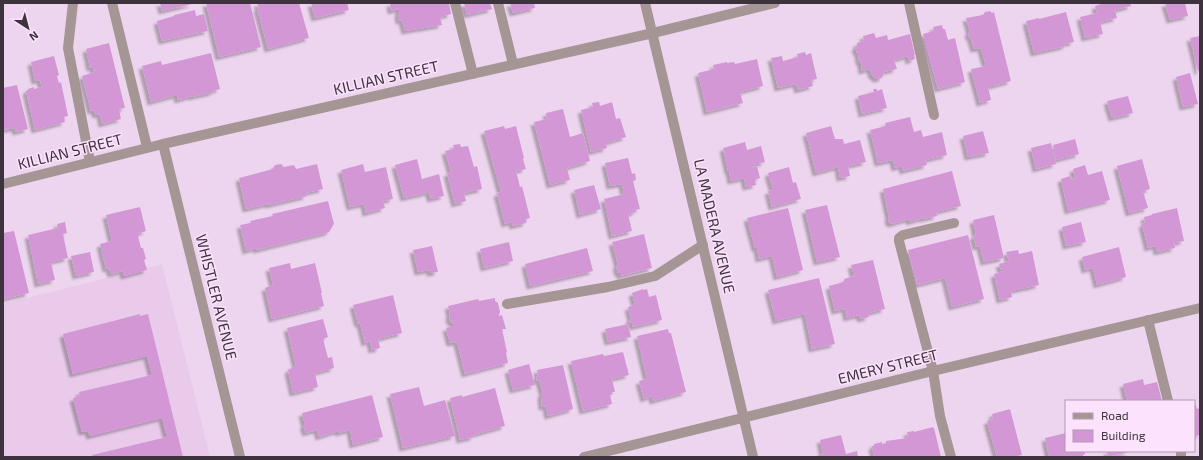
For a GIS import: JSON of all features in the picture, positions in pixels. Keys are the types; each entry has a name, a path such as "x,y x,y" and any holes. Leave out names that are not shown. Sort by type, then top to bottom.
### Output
{"street":[{"path":"73,3 68,48 90,162"},
{"path":"112,3 147,147"},
{"path":"455,3 474,74"},
{"path":"498,3 513,64"},
{"name":"LA MADERA AVENUE","path":"645,3 754,457"},
{"name":"KILLIAN STREET","path":"3,184 147,147 653,33 775,3"},
{"path":"909,3 934,115"},
{"name":"WHISTLER AVENUE","path":"163,144 240,457"},
{"path":"951,457 940,416 933,371 899,238 903,235 954,223"},
{"path":"507,304 608,287 655,276 703,245"},
{"name":"EMERY STREET","path":"584,457 933,371 1148,320 1200,310"},
{"path":"1148,320 1168,400"}],"shaded area":[{"path":"162,264 210,457 3,457 3,304"}],"building":[{"path":"160,3 192,3 192,4 162,11"},
{"path":"206,3 250,3 261,47 219,57"},
{"path":"257,3 299,3 309,38 268,49"},
{"path":"311,3 347,3 349,10 315,18"},
{"path":"390,3 449,3 451,14 440,17 442,25 405,31 402,20 399,21 399,9 391,11"},
{"path":"464,3 490,3 492,9 467,15"},
{"path":"510,3 534,3 535,8 513,13"},
{"path":"1100,3 1130,3 1131,6 1115,10 1117,18 1100,22 1103,34 1085,38 1080,17 1097,13 1095,6 1101,4"},
{"path":"1165,3 1185,3 1188,16 1170,20"},
{"path":"195,10 196,16 204,14 208,31 162,41 157,21"},
{"path":"990,11 992,13 994,12 1011,81 988,87 991,100 980,103 971,69 986,66 981,48 974,49 970,36 969,37 968,32 970,32 966,18 983,15 985,12"},
{"path":"1066,12 1074,42 1065,44 1066,46 1034,53 1026,21"},
{"path":"942,25 943,29 945,29 948,40 955,38 965,82 938,89 923,34 934,31 933,27"},
{"path":"874,33 876,38 887,35 888,40 910,34 915,59 909,61 908,56 894,60 897,69 884,72 882,78 877,79 872,75 870,69 862,71 858,52 857,53 855,47 857,46 857,43 864,41 863,36"},
{"path":"1200,36 1200,71 1198,71 1190,38"},
{"path":"109,43 125,108 119,109 121,119 102,124 100,114 96,115 94,110 91,111 82,76 94,72 93,67 90,68 86,49"},
{"path":"805,52 806,55 811,53 817,79 811,80 813,86 798,90 796,84 778,88 771,58 782,56 783,61 798,57 797,54"},
{"path":"211,53 220,89 213,91 214,92 178,100 177,95 151,102 142,66 161,61 162,65"},
{"path":"54,56 59,75 57,76 59,83 61,82 68,116 64,117 65,122 35,130 26,91 34,87 34,89 42,87 40,80 35,81 31,62"},
{"path":"757,59 763,86 740,92 743,103 707,112 698,73 714,69 713,65 727,62 734,62 735,64"},
{"path":"1190,73 1198,104 1183,107 1176,77"},
{"path":"17,85 28,129 16,132 15,128 3,130 3,88"},
{"path":"873,89 877,89 877,91 882,89 887,108 862,114 858,96 874,92"},
{"path":"1128,96 1133,113 1112,118 1107,101"},
{"path":"599,102 600,106 612,102 616,119 620,118 626,137 606,143 607,148 591,152 581,110 593,107 592,103"},
{"path":"563,109 570,137 583,133 590,161 567,168 570,180 550,185 534,122 547,119 546,113"},
{"path":"910,117 914,132 921,130 923,137 942,132 947,155 926,160 927,165 903,171 902,166 895,168 893,160 878,163 870,130 886,126 885,123"},
{"path":"504,126 505,129 516,126 526,169 516,171 520,187 522,186 530,218 526,219 526,223 513,226 512,222 505,224 497,193 501,192 484,131"},
{"path":"831,126 835,139 843,139 844,144 860,140 866,162 848,166 850,176 840,178 838,167 816,173 806,133"},
{"path":"983,131 989,153 968,157 963,136"},
{"path":"1075,139 1079,154 1056,160 1053,145"},
{"path":"745,142 747,150 761,146 765,162 752,165 752,167 757,166 760,178 755,180 756,185 746,187 744,178 731,181 723,148"},
{"path":"1051,143 1056,164 1036,169 1031,148"},
{"path":"460,144 461,147 468,146 474,167 477,166 482,189 464,193 466,201 455,204 447,173 451,172 445,151 454,149 453,145"},
{"path":"628,158 632,174 635,173 636,180 633,181 640,209 635,210 636,212 628,214 632,231 612,236 604,199 624,194 622,184 610,186 605,163"},
{"path":"417,159 422,179 439,174 444,196 431,199 428,191 426,193 404,198 395,165"},
{"path":"1142,159 1150,189 1143,191 1148,208 1129,213 1117,166"},
{"path":"281,164 284,167 294,165 296,169 317,164 323,189 306,193 307,196 246,209 239,178 273,169 275,165"},
{"path":"363,164 365,172 386,167 393,199 383,201 385,208 366,213 364,204 350,207 341,170"},
{"path":"1085,165 1088,175 1102,171 1110,200 1068,211 1061,179 1070,176 1071,179 1075,178 1073,169"},
{"path":"789,167 793,183 796,182 801,199 772,207 768,191 773,190 768,173"},
{"path":"952,171 961,206 936,212 937,216 910,222 909,219 892,224 889,222 883,189"},
{"path":"594,185 601,209 580,215 574,190"},
{"path":"328,201 334,224 329,232 257,250 256,248 246,251 240,225 251,223 250,221 273,216 272,214"},
{"path":"827,205 840,257 817,262 805,210"},
{"path":"140,207 146,231 139,233 140,236 138,236 146,259 144,260 147,270 124,276 123,271 111,274 109,268 106,269 100,244 112,241 106,215"},
{"path":"788,208 803,270 777,277 772,256 759,259 747,218"},
{"path":"1177,208 1184,241 1174,243 1175,248 1157,252 1156,246 1148,248 1142,224 1145,223 1144,217"},
{"path":"994,215 1004,258 984,262 980,246 976,247 973,236 976,235 973,220"},
{"path":"65,222 67,233 63,234 68,258 51,262 55,280 38,284 28,235 58,228 57,224"},
{"path":"1081,222 1086,242 1066,246 1062,227"},
{"path":"14,231 29,293 3,299 3,233"},
{"path":"644,234 652,268 620,276 616,265 618,265 612,242"},
{"path":"968,235 984,299 952,307 945,278 917,285 908,250"},
{"path":"509,242 513,261 484,268 480,249"},
{"path":"432,246 438,272 430,273 430,270 418,272 413,250"},
{"path":"1119,247 1126,277 1097,285 1093,268 1085,270 1082,257"},
{"path":"587,248 593,271 530,286 525,264"},
{"path":"1018,250 1019,254 1032,251 1039,285 1011,291 1012,297 1000,300 994,274 1004,271 1001,270 999,264 1009,261 1006,252"},
{"path":"90,252 94,272 76,276 71,256"},
{"path":"873,260 885,309 868,313 869,317 861,319 859,315 847,318 845,309 835,311 829,286 844,282 844,279 854,276 851,265"},
{"path":"290,263 291,269 315,263 324,306 272,319 265,288 273,285 269,268"},
{"path":"819,278 835,344 812,349 805,314 776,321 768,290"},
{"path":"647,289 649,297 656,295 662,320 633,327 629,319 631,319 628,307 635,305 632,293"},
{"path":"393,295 402,333 378,339 380,348 372,350 370,341 365,343 360,323 358,324 353,305"},
{"path":"495,298 500,312 499,316 502,315 506,329 502,329 508,363 465,374 457,342 450,343 446,328 453,326 453,323 450,321 448,306 478,299 479,301"},
{"path":"140,314 140,316 148,314 183,457 93,457 92,455 167,437 162,418 90,436 88,431 82,432 73,398 80,396 79,392 152,375 147,356 73,374 63,334"},
{"path":"323,319 328,337 323,339 328,358 332,357 334,368 315,373 318,387 293,393 288,370 292,368 292,366 296,366 287,328"},
{"path":"628,324 631,337 608,342 605,329"},
{"path":"668,329 669,333 671,333 686,392 653,401 652,396 644,399 639,381 647,379 637,336"},
{"path":"623,352 629,375 612,379 615,392 612,392 613,394 610,395 612,404 583,411 571,361 603,354 604,356"},
{"path":"529,364 535,385 513,390 508,370"},
{"path":"563,365 573,409 548,416 546,406 542,407 541,394 543,393 539,380 537,381 537,370"},
{"path":"1143,379 1144,385 1157,382 1162,400 1127,400 1123,384"},
{"path":"419,387 424,406 445,400 455,436 403,448 390,394"},
{"path":"495,388 505,426 473,435 474,437 460,440 450,398 462,395 462,397"},
{"path":"372,395 383,437 353,445 350,430 339,433 338,431 319,437 317,430 306,433 303,425 305,425 302,413"},
{"path":"1195,403 1197,409 1200,408 1200,435 1195,436"},
{"path":"1010,409 1022,455 1013,457 997,457 987,421 993,419 992,414"},
{"path":"933,427 941,457 874,457 872,446 874,446 874,444 882,442 882,444 886,443 886,441 908,438 907,432 914,432"},
{"path":"1065,433 1065,452 1085,452 1085,454 1083,457 1049,457 1045,438"},
{"path":"841,435 846,454 857,451 858,457 813,457 823,454 820,440"},
{"path":"1107,452 1129,452 1108,457"}]}
